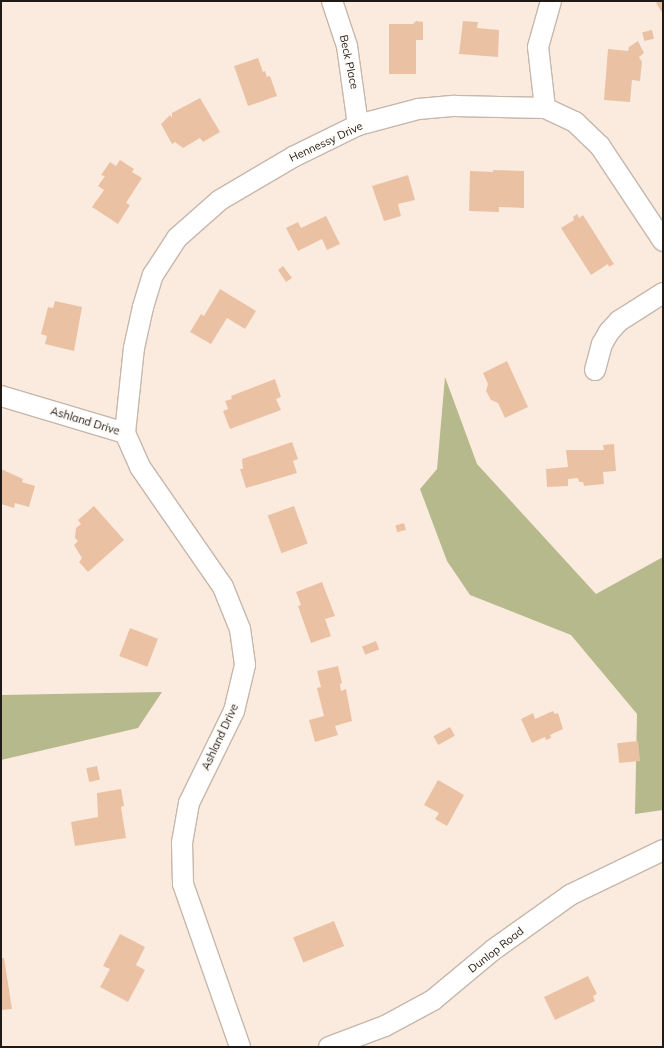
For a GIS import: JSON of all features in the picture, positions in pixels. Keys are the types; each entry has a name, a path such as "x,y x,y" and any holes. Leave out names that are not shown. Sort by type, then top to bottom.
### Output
{"street":[{"name":"Beck Place","path":"332,1 347,46 358,125"},
{"path":"545,108 538,47 551,1"},
{"name":"Hennessy Drive","path":"125,433 133,355 143,307 153,275 177,238 220,200 293,157 358,125 418,110 455,106 545,108 575,122 600,146 663,241"},
{"path":"595,370 602,344 609,332 619,321 663,293"},
{"name":"Ashland Drive","path":"1,396 125,433 140,467 223,587 240,629 245,665 234,711 189,803 182,842 183,884 240,1047"},
{"name":"Dunlop Road","path":"329,1047 385,1026 433,1000 493,950 570,895 663,850"}],"green space":[{"path":"445,377 477,464 596,594 663,557 663,810 635,814 637,714 571,635 470,595 447,561 420,489 437,469"},
{"path":"162,692 138,728 1,760 1,695"}],"building":[{"path":"663,1 663,14 656,3"},
{"path":"416,21 423,22 423,40 416,40 416,74 389,74 389,24 413,24"},
{"path":"463,21 478,22 477,28 499,30 498,57 459,54"},
{"path":"652,30 654,39 644,41 642,32"},
{"path":"638,41 644,53 639,57 642,62 640,81 632,80 630,102 604,100 608,49 628,51 629,47"},
{"path":"258,58 263,72 265,71 267,77 270,76 277,96 248,106 234,66"},
{"path":"200,98 220,132 203,142 200,138 183,148 175,142 172,144 161,124 170,115 172,118 172,113"},
{"path":"120,160 134,169 132,172 142,178 126,203 130,205 118,224 92,207 104,190 98,186 105,176 101,175 110,162 116,166"},
{"path":"493,170 524,171 524,208 499,207 499,212 469,211 470,171 493,172"},
{"path":"408,175 415,200 398,204 401,216 384,221 372,186"},
{"path":"577,214 579,218 583,215 614,264 609,267 608,264 591,275 561,228 574,220 573,217"},
{"path":"326,216 340,244 327,250 322,239 298,251 286,228 298,222 301,228"},
{"path":"283,266 292,278 286,282 278,270"},
{"path":"220,289 256,311 245,329 227,318 211,344 190,332 201,314 204,316"},
{"path":"55,301 82,307 74,351 45,344 47,336 41,334 48,307 53,308"},
{"path":"507,361 528,407 505,418 498,403 491,400 486,391 488,384 483,373"},
{"path":"275,379 281,397 276,399 281,410 230,429 223,411 228,409 225,401 232,399 231,396"},
{"path":"292,442 298,459 293,461 297,473 246,488 240,469 243,469 242,459"},
{"path":"614,444 616,471 603,472 604,484 584,486 583,482 579,482 578,478 568,479 568,486 547,487 546,469 568,467 566,450 604,450 603,445"},
{"path":"1,469 23,479 22,482 35,486 29,507 15,503 14,508 1,504"},
{"path":"94,506 124,540 88,572 79,562 82,558 74,545 78,541 75,538 76,528 81,524 78,520"},
{"path":"294,506 308,544 281,553 268,516"},
{"path":"404,523 406,530 397,532 395,525"},
{"path":"322,582 335,616 325,619 331,636 311,643 298,606 301,605 296,592"},
{"path":"130,628 158,639 147,667 119,656"},
{"path":"376,641 379,649 365,655 362,646"},
{"path":"338,666 342,683 340,684 341,691 346,689 352,721 335,726 338,735 315,742 309,720 324,716 317,688 321,687 317,671"},
{"path":"553,711 555,714 558,713 563,729 550,735 551,738 546,740 545,737 532,743 521,719 533,713 535,719"},
{"path":"450,727 455,736 438,745 433,736"},
{"path":"638,741 640,761 619,763 617,743"},
{"path":"97,766 100,780 89,782 86,768"},
{"path":"438,780 464,795 447,826 435,819 439,813 424,805"},
{"path":"121,789 124,806 121,807 126,838 75,846 71,822 98,817 97,793"},
{"path":"334,921 344,946 303,963 293,937"},
{"path":"120,934 145,947 136,965 145,970 128,1002 100,987 110,969 103,966"},
{"path":"1,958 4,958 12,1009 1,1010"},
{"path":"588,976 597,994 593,996 595,1001 555,1020 544,997"}]}
